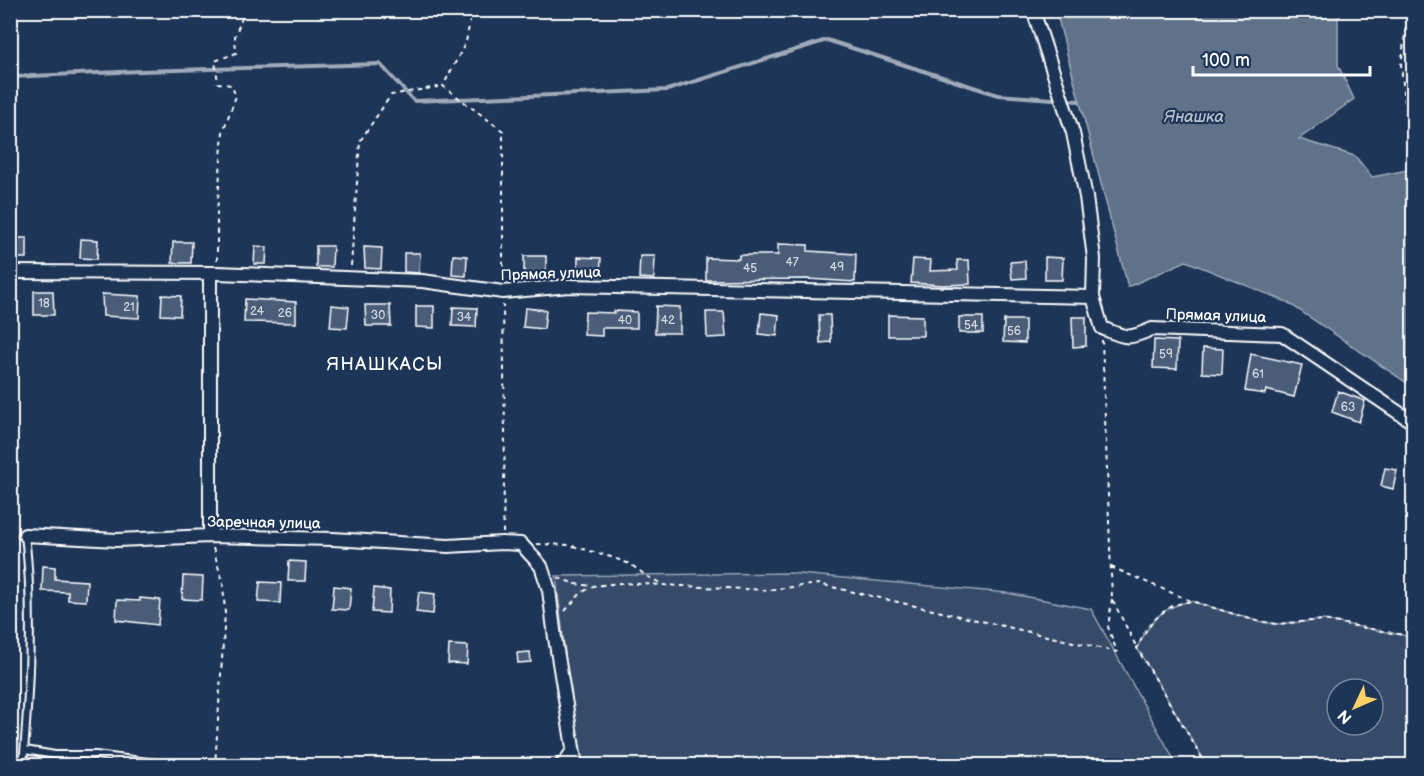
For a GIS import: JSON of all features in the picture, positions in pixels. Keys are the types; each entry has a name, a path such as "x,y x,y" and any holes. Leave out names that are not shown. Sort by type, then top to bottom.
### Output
{"street":[{"path":"1033,10 1073,133 1086,197 1094,258 1093,297 1102,328"},
{"name":"Прямая улица","path":"10,272 214,273 350,278 422,281 503,292 569,286 1093,297"},
{"path":"210,536 214,273"},
{"name":"Прямая улица","path":"1102,328 1125,338 1134,337 1152,329 1282,334 1413,423"},
{"name":"Заречная улица","path":"25,535 117,540 210,536 333,539 447,546 521,544"},
{"path":"521,544 541,566 549,590 576,765"},
{"path":"560,765 573,750"}],"lane":[{"path":"23,765 29,664 29,584 25,535"},
{"path":"25,750 55,754 96,755 178,765"}],"path":[{"path":"214,273 223,131 236,96 231,85 218,84 216,61 236,53 235,36 245,10"},
{"path":"466,10 471,17"},
{"path":"443,86 466,42 472,10"},
{"path":"1403,10 1407,18 1401,65 1410,149 1413,149"},
{"path":"350,278 360,141 391,95 443,86 502,131 505,434 502,543"},
{"path":"541,566 560,579 592,586 621,583 766,590 819,584 1117,652 1108,627 1112,599 1102,328"},
{"path":"210,536 223,584 225,613 215,765"},
{"path":"521,544 569,545 630,564 648,577 666,585"},
{"path":"1111,567 1191,601 1257,621 1277,624 1323,620 1413,637"},
{"path":"563,612 581,593 592,586"},
{"path":"1112,599 1137,648 1207,765"},
{"path":"1137,648 1146,630 1160,614 1174,605 1191,601"}],"shaded area":[{"path":"789,573 1007,593 1091,609 1177,765 578,765 556,576"},
{"path":"1191,601 1257,621 1277,624 1323,620 1413,637 1413,765 1207,765 1137,648 1152,623 1164,611"}],"water":[{"name":"Янашка","path":"1056,11 1345,11 1338,18 1338,65 1354,99 1299,139 1355,156 1372,177 1413,169 1413,387 1287,302 1186,261 1128,287"}],"building":[{"path":"10,238 27,238 27,258 10,258"},
{"path":"81,239 98,240 97,259 80,258"},
{"path":"173,242 192,242 191,263 172,263"},
{"path":"778,244 808,245 808,251 856,254 855,282 807,279 706,280 706,258 739,259 739,255 778,255"},
{"path":"255,246 267,247 266,264 254,264"},
{"path":"316,246 333,246 332,267 316,267"},
{"path":"364,247 382,248 381,269 365,268"},
{"path":"404,253 420,253 419,273 404,272"},
{"path":"453,255 467,256 466,276 452,275"},
{"path":"524,256 546,256 546,276 524,276"},
{"path":"640,256 655,256 654,279 639,278"},
{"path":"578,257 601,258 600,276 578,275"},
{"path":"1045,257 1063,258 1062,280 1045,280"},
{"path":"913,259 931,260 930,271 958,270 957,260 969,260 970,284 911,283"},
{"path":"1025,261 1026,278 1012,279 1010,262"},
{"path":"34,291 53,291 54,315 34,315"},
{"path":"102,294 140,296 139,318 103,316"},
{"path":"162,295 181,296 180,316 161,315"},
{"path":"245,299 296,302 296,323 244,322"},
{"path":"332,305 349,307 347,328 330,327"},
{"path":"365,305 390,305 391,326 366,326"},
{"path":"416,306 434,306 434,328 416,327"},
{"path":"656,306 680,307 680,333 655,333"},
{"path":"453,307 477,308 476,327 452,326"},
{"path":"525,308 546,310 544,329 523,327"},
{"path":"614,311 637,312 637,328 602,328 602,336 584,335 585,312 614,313"},
{"path":"706,312 724,312 726,337 707,338"},
{"path":"761,313 779,315 777,336 759,334"},
{"path":"819,315 830,315 831,342 820,343"},
{"path":"888,315 923,316 923,336 888,336"},
{"path":"959,317 983,317 983,333 959,333"},
{"path":"1072,317 1086,317 1086,346 1073,347"},
{"path":"1004,320 1025,320 1025,343 1003,342"},
{"path":"1154,340 1178,341 1177,369 1153,368"},
{"path":"1203,348 1223,349 1222,374 1202,373"},
{"path":"1251,354 1302,365 1294,397 1266,390 1265,394 1245,391"},
{"path":"1338,391 1365,401 1359,422 1332,412"},
{"path":"1385,468 1397,470 1393,489 1381,486"},
{"path":"289,561 306,562 305,581 288,581"},
{"path":"43,566 55,567 55,579 87,581 86,601 68,600 68,592 42,591"},
{"path":"183,576 203,577 202,600 182,599"},
{"path":"260,582 281,583 280,603 258,602"},
{"path":"334,586 351,588 349,610 332,609"},
{"path":"374,588 390,590 389,613 372,612"},
{"path":"419,592 435,594 433,614 416,612"},
{"path":"140,598 160,600 158,625 116,620 117,600 140,601"},
{"path":"449,645 468,646 467,664 448,663"},
{"path":"530,652 531,662 518,663 517,653"}],"waterway":[{"path":"10,77 380,64 414,101 667,90 827,40 998,95 1079,101"}],"district":[{"name":"ЯНАШКАСЫ","path":"385,364"}]}
